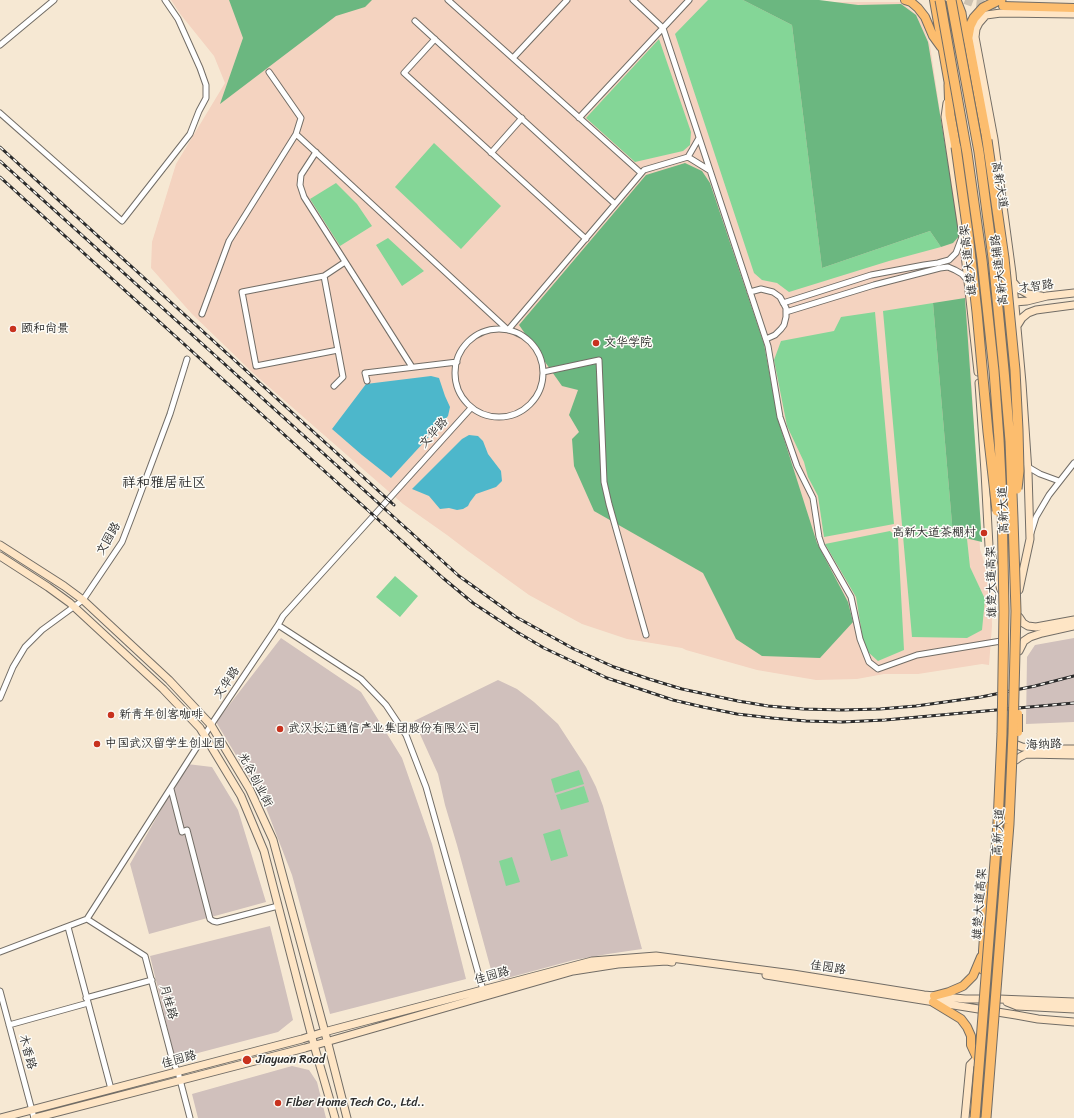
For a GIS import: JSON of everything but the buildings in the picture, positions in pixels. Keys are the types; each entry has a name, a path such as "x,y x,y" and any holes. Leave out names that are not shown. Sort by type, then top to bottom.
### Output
{"highway":[{"name":"雄楚大道高架","path":"940,0 968,160 988,310 994,371 1002,500 1004,650 998,823 974,1118"},
{"name":"雄楚大道高架","path":"951,0 979,152 993,258 1010,441 1016,611 1014,733 986,1118"},
{"path":"956,0 968,39 987,140 1004,258 1015,370 1018,430 1019,471 1013,519"},
{"path":"968,39 970,26 974,18 983,8 997,1 1002,3"},
{"path":"949,85 950,115 968,233 977,312 988,432 1004,575"}],"main road":[{"path":"905,0 911,2 925,17 943,51"},
{"name":"高新大道","path":"934,0 949,85 957,114 972,208 990,372 999,501 1001,590 999,732 995,823 991,877 986,908 983,951 983,982 980,1009 974,1118"},
{"name":"高新大道","path":"956,0 989,202 1002,303 1011,400 1017,518 1019,617 1018,732 990,1118"},
{"path":"1002,3 1074,8"},
{"name":"高新大道辅路","path":"1018,590 1030,539 1028,467 1022,383 1013,282 994,139 975,37 979,22 986,15 1074,14"},
{"path":"957,114 953,89 957,81 961,79 965,80 970,86"},
{"path":"949,85 945,117 963,236 978,366 989,546 1001,590"},
{"path":"1013,282 1019,289 1028,294 1047,296"},
{"name":"才智路","path":"1002,303 1027,301 1047,296 1074,293"},
{"name":"才智路","path":"1017,326 1022,318 1028,313 1036,310 1074,304"},
{"path":"978,366 984,311"},
{"name":"光谷创业街","path":"0,544 83,600 169,680 211,725 250,790 273,840 324,1032 328,1040 347,1118"},
{"name":"光谷创业街","path":"0,556 74,606 163,689 200,728 241,796 264,852 314,1045 335,1118"},
{"path":"1019,617 1023,623 1036,628 1074,620"},
{"path":"1019,654 1024,641 1030,637 1074,626"},
{"name":"海纳路","path":"1017,745 1048,750 1074,749"},
{"name":"海纳路","path":"1016,760 1026,754 1074,755"},
{"path":"991,877 995,886 998,888 1002,886 1008,878"},
{"path":"934,999 958,989 970,980 976,970 983,951"},
{"name":"佳园路","path":"1,1118 592,961 656,956 792,974 934,999 998,1013 1038,1019 1074,1022"},
{"name":"佳园路","path":"34,1118 314,1045 573,971 618,964 667,961 934,999 999,999 1074,1002"},
{"path":"934,999 961,1019 967,1027 971,1036 971,1045 977,1058 970,1065 965,1118"},
{"path":"999,999 1017,1006 1074,1009"}],"street":[{"path":"0,45 54,0"},
{"path":"0,113 122,221 190,134 206,98 206,85 200,68 178,19 165,0"},
{"path":"448,0 641,173"},
{"path":"513,58 566,0"},
{"path":"633,0 662,28 766,339 780,417 797,466 813,498 819,537 822,546 851,597 860,639 869,662 878,669 917,655 1001,641"},
{"path":"579,118 689,0"},
{"path":"415,21 615,204"},
{"path":"435,39 404,73 586,239"},
{"path":"202,314 229,241 296,134 301,118 269,72"},
{"path":"491,152 522,118"},
{"path":"296,134 508,330"},
{"path":"508,330 641,173 644,170 688,157 699,138"},
{"path":"316,152 302,175 300,185 304,197 412,367"},
{"path":"688,157 710,170"},
{"path":"784,303 871,275 949,260 956,253 963,236"},
{"path":"338,350 256,366 242,292 324,276 345,262"},
{"path":"786,312 874,285 940,268 948,267 955,270 962,274 968,282"},
{"path":"324,276 343,377 334,386"},
{"path":"750,292 761,289 770,291 777,294 784,303 786,312 782,329 775,335 766,339"},
{"path":"493,329 508,330 522,335 533,345 540,358 543,372 541,386 535,399 525,410 519,413 512,416 498,418 483,415 471,408 461,396 456,383 455,368 459,354 468,342 479,333 493,329"},
{"name":"文园路","path":"0,698 13,667 26,647 42,630 83,600 122,542 170,414 187,359"},
{"path":"543,372 599,360 604,482 646,635"},
{"path":"367,381 365,373 457,362"},
{"name":"文华路","path":"87,919 211,725 283,616 471,408"},
{"path":"1030,539 1036,517 1049,495 1074,463"},
{"path":"1028,467 1044,476 1059,481"},
{"path":"278,625 361,680 386,705 406,735 426,787 445,850 483,990"},
{"path":"171,789 182,832 187,830 210,919 217,922 278,906"},
{"path":"0,952 87,919"},
{"name":"月桂路","path":"87,919 145,956 173,1062 181,1080 190,1118"},
{"path":"68,927 111,1089"},
{"path":"9,1025 152,980"},
{"name":"木香路","path":"0,991 34,1118"}],"shaded area":[{"name":"文华学院","path":"171,0 809,0 817,2 901,2 920,17 930,45 967,291 980,549 991,585 992,626 989,665 982,664 918,674 884,674 857,679 816,680 757,670 682,648 627,639 582,624 529,595 403,504 253,373 192,314 151,268 152,242 176,164 225,83 214,56 181,15"},
{"path":"281,638 361,692 402,758 432,844 466,979 330,1014 292,875 263,800 216,722"},
{"path":"1074,638 1074,722 1026,724 1027,657 1035,645"},
{"path":"498,680 517,689 558,724 586,767 603,806 642,949 574,960 500,980 493,977 445,805 438,774 414,721"},
{"path":"187,764 212,767 238,810 266,902 149,934 130,864"},
{"path":"270,926 293,1020 278,1032 175,1059 150,956"},
{"path":"292,1066 309,1070 317,1082 326,1118 198,1118 192,1094"}],"green space":[{"path":"229,0 372,0 365,7 336,16 220,104 243,38"},
{"path":"708,0 743,0 792,25 822,268 930,231 941,247 889,261 789,292 777,283 762,280 754,273 675,34"},
{"path":"743,0 819,0 858,5 901,4 916,15 928,42 960,235 953,243 941,247 930,231 822,268 792,25"},
{"path":"659,39 691,132 690,145 683,151 635,162 586,118"},
{"path":"434,143 501,206 461,249 395,187"},
{"path":"685,163 702,171 710,183 764,344 778,420 817,543 848,602 853,622 820,658 762,656 736,639 703,573 594,511 574,466 572,439 579,432 569,415 578,390 562,386 519,325 646,175"},
{"path":"336,183 357,204 372,226 340,246 310,199"},
{"path":"388,238 424,271 402,286 376,245"},
{"path":"965,298 982,542 953,535 933,303"},
{"path":"933,303 953,535 967,539 970,567 985,599 982,630 967,638 912,637 883,311"},
{"path":"875,312 894,524 824,537 818,496 808,477 804,462 787,426 774,360 781,341 834,331 841,317"},
{"path":"890,531 898,538 904,650 878,661 868,652 863,640 856,597 825,544"},
{"path":"395,576 418,596 400,617 376,597"},
{"path":"579,770 584,784 555,793 551,779"},
{"path":"584,786 589,802 561,810 556,795"},
{"path":"560,829 568,856 551,861 543,834"},
{"path":"512,857 520,882 506,886 499,861"}],"water":[{"path":"431,376 439,378 450,407 448,416 391,478 332,429 366,384"},
{"path":"469,435 478,436 483,441 488,454 501,471 502,481 496,487 476,494 468,506 463,509 440,509 429,496 412,489 462,439"}],"tunnel":[{"path":"965,0 973,3 1003,6"}],"railway":[{"path":"0,147 394,505"},
{"path":"0,161 459,576 516,617 574,649 614,667 682,689 768,706 803,709 880,709 916,706 981,697 1074,676"},
{"path":"0,177 443,578 473,603 544,648 607,678 673,700 737,714 772,718 842,722 885,720 1074,703"}],"place":[{"name":"颐和尚景","path":"13,329"},
{"name":"文华学院","path":"596,343"},
{"name":"高新大道茶棚村","path":"984,533"},
{"name":"新青年创客咖啡","path":"111,715"},
{"name":"武汉长江通信产业集团股份有限公司","path":"280,729"},
{"name":"中国武汉留学生创业园","path":"97,744"},
{"name":"Jiayuan Road","path":"247,1060"},
{"name":"Fiber Home Tech Co., Ltd..","path":"278,1103"}],"district":[{"name":"祥和雅居社区","path":"164,483"}]}
